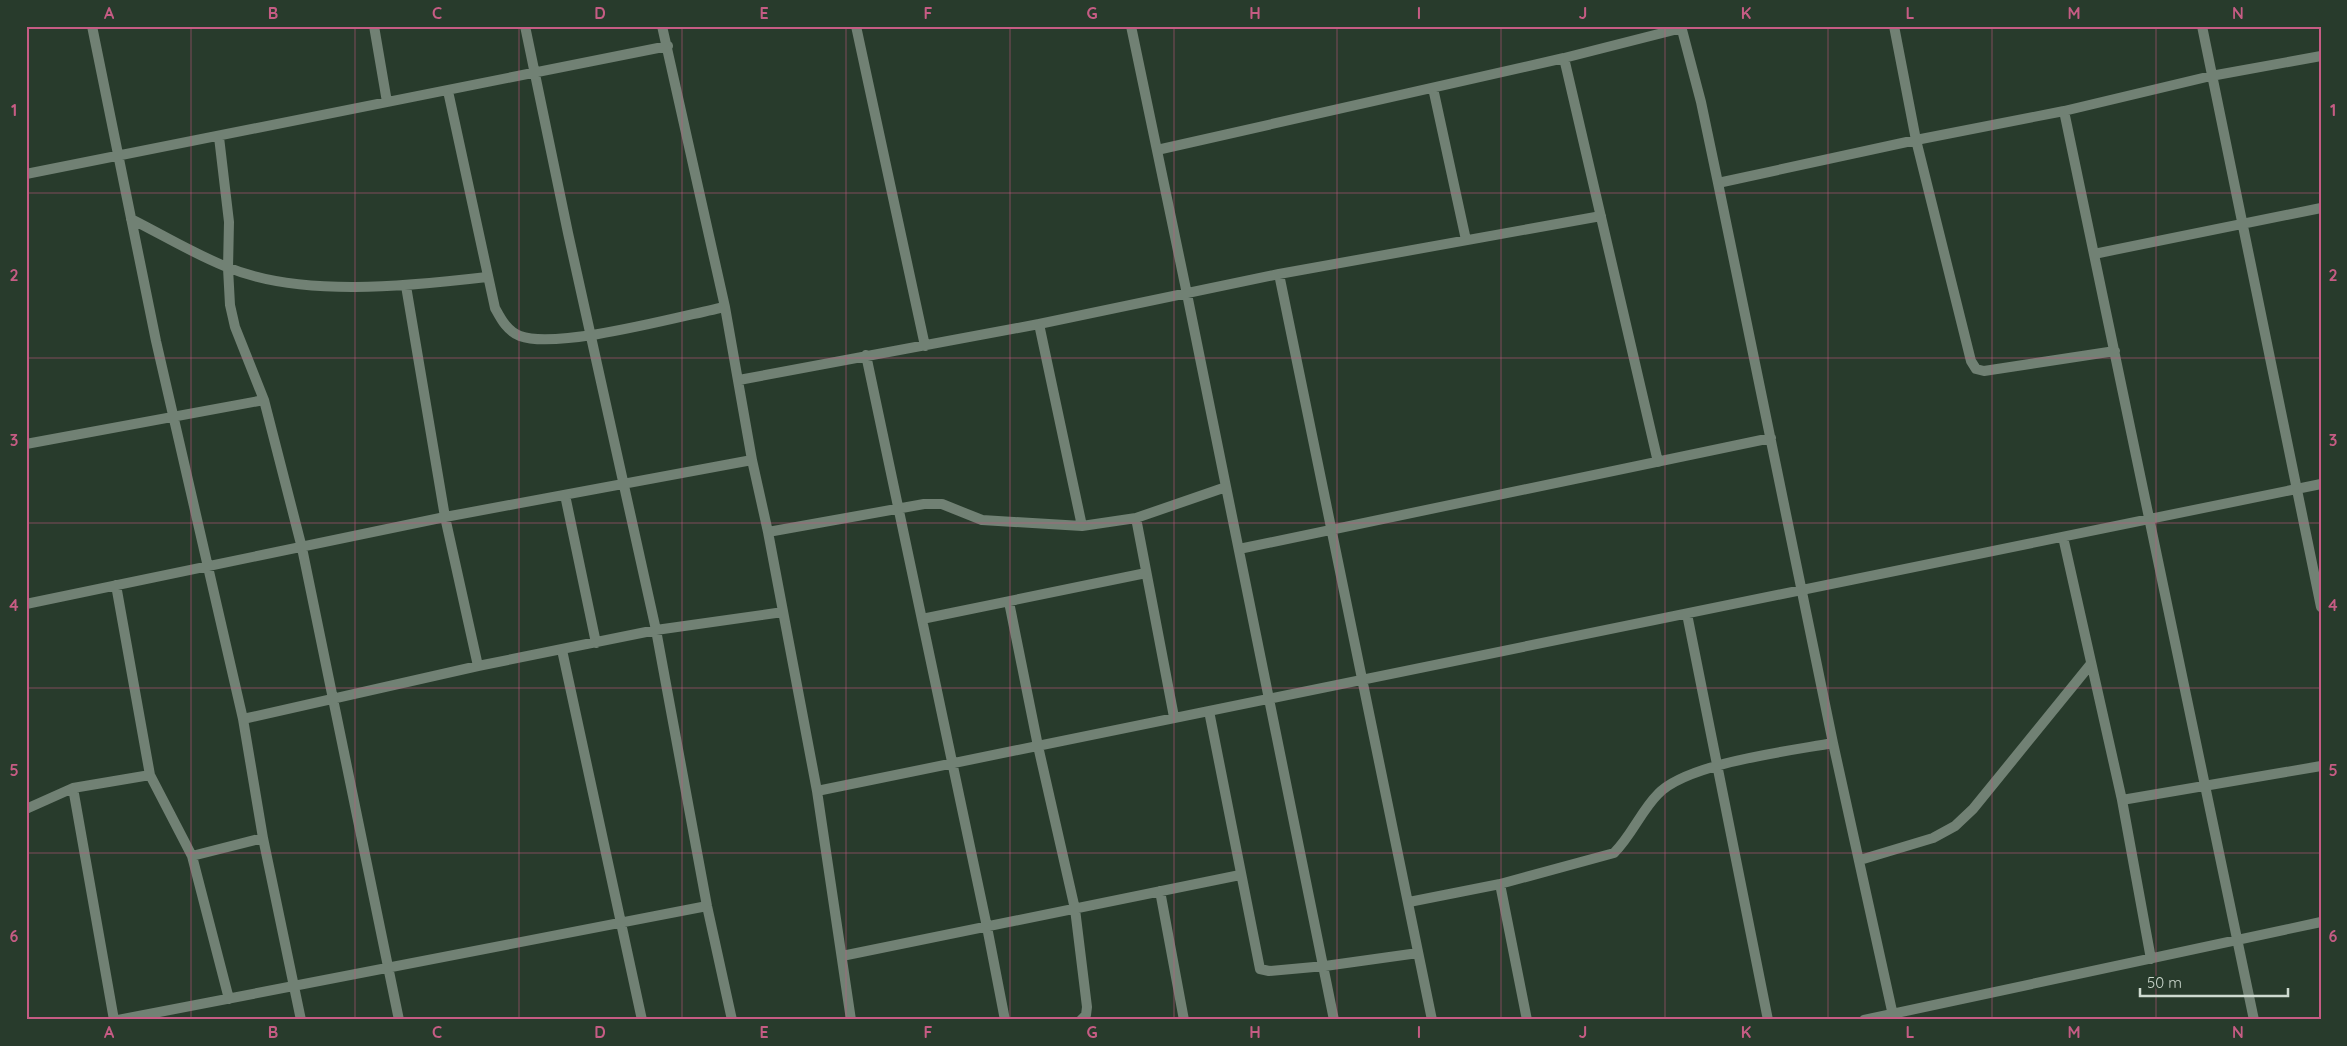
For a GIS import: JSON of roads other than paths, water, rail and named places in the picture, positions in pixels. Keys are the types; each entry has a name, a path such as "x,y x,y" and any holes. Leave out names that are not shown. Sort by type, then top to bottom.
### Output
{"street":[{"path":"92,26 174,417 210,567 243,719 262,838 301,1020"},
{"path":"374,26 387,102"},
{"path":"525,26 590,335 625,484 656,630 707,906 732,1020"},
{"path":"662,26 725,307 752,460 768,532 817,791 851,1020"},
{"path":"856,26 925,346"},
{"path":"1131,26 1325,966 1334,1020"},
{"path":"1894,26 1916,140 1971,361 1976,369 1984,371 2115,351"},
{"path":"2202,26 2241,225 2321,607"},
{"path":"1157,150 1564,58 1681,27 1701,102 1833,743 1894,1017"},
{"path":"26,174 668,46"},
{"path":"1564,58 1658,462"},
{"path":"1718,183 1916,140 2064,111 2211,76 2320,59"},
{"path":"1433,88 1466,240"},
{"path":"448,91 487,277 495,308 504,325 518,335 534,340 590,335 725,307"},
{"path":"2064,111 2254,1020"},
{"path":"219,137 229,222 228,290 235,327 264,400 302,548 399,1020"},
{"path":"2094,254 2321,208"},
{"path":"739,380 1039,324 1279,274 1601,216"},
{"path":"131,219 228,268 263,277 315,285 406,286 487,277"},
{"path":"1279,274 1432,1020"},
{"path":"406,286 445,517 478,666"},
{"path":"1039,324 1082,526"},
{"path":"866,355 987,926 1005,1020"},
{"path":"26,444 264,400"},
{"path":"1239,549 1771,438"},
{"path":"26,604 445,517 752,460"},
{"path":"817,791 2321,484"},
{"path":"768,532 899,508 942,504 982,520 1082,526 1136,518 1226,487"},
{"path":"565,495 596,643"},
{"path":"1136,518 1174,717"},
{"path":"2063,537 2090,666 2122,800 2151,958"},
{"path":"922,619 1146,573"},
{"path":"116,585 150,775 192,856 229,999"},
{"path":"1009,602 1038,746 1075,909 1087,1007 1086,1015 1081,1020"},
{"path":"243,719 478,666 656,630 783,612"},
{"path":"1687,614 1768,1020"},
{"path":"562,650 642,1020"},
{"path":"1860,860 1933,838 1956,826 1974,809 2090,666"},
{"path":"1209,711 1260,969 1269,971 1325,966 1418,953"},
{"path":"1409,902 1500,884 1614,853 1624,843 1658,794 1670,785 1716,765 1833,743"},
{"path":"2122,800 2321,766"},
{"path":"26,809 72,788 150,775"},
{"path":"72,788 116,1020 707,906"},
{"path":"192,856 262,838"},
{"path":"842,956 1240,875"},
{"path":"1500,884 1527,1020"},
{"path":"1160,891 1184,1020"},
{"path":"1864,1020 1894,1017 2151,958 2321,922"}]}
